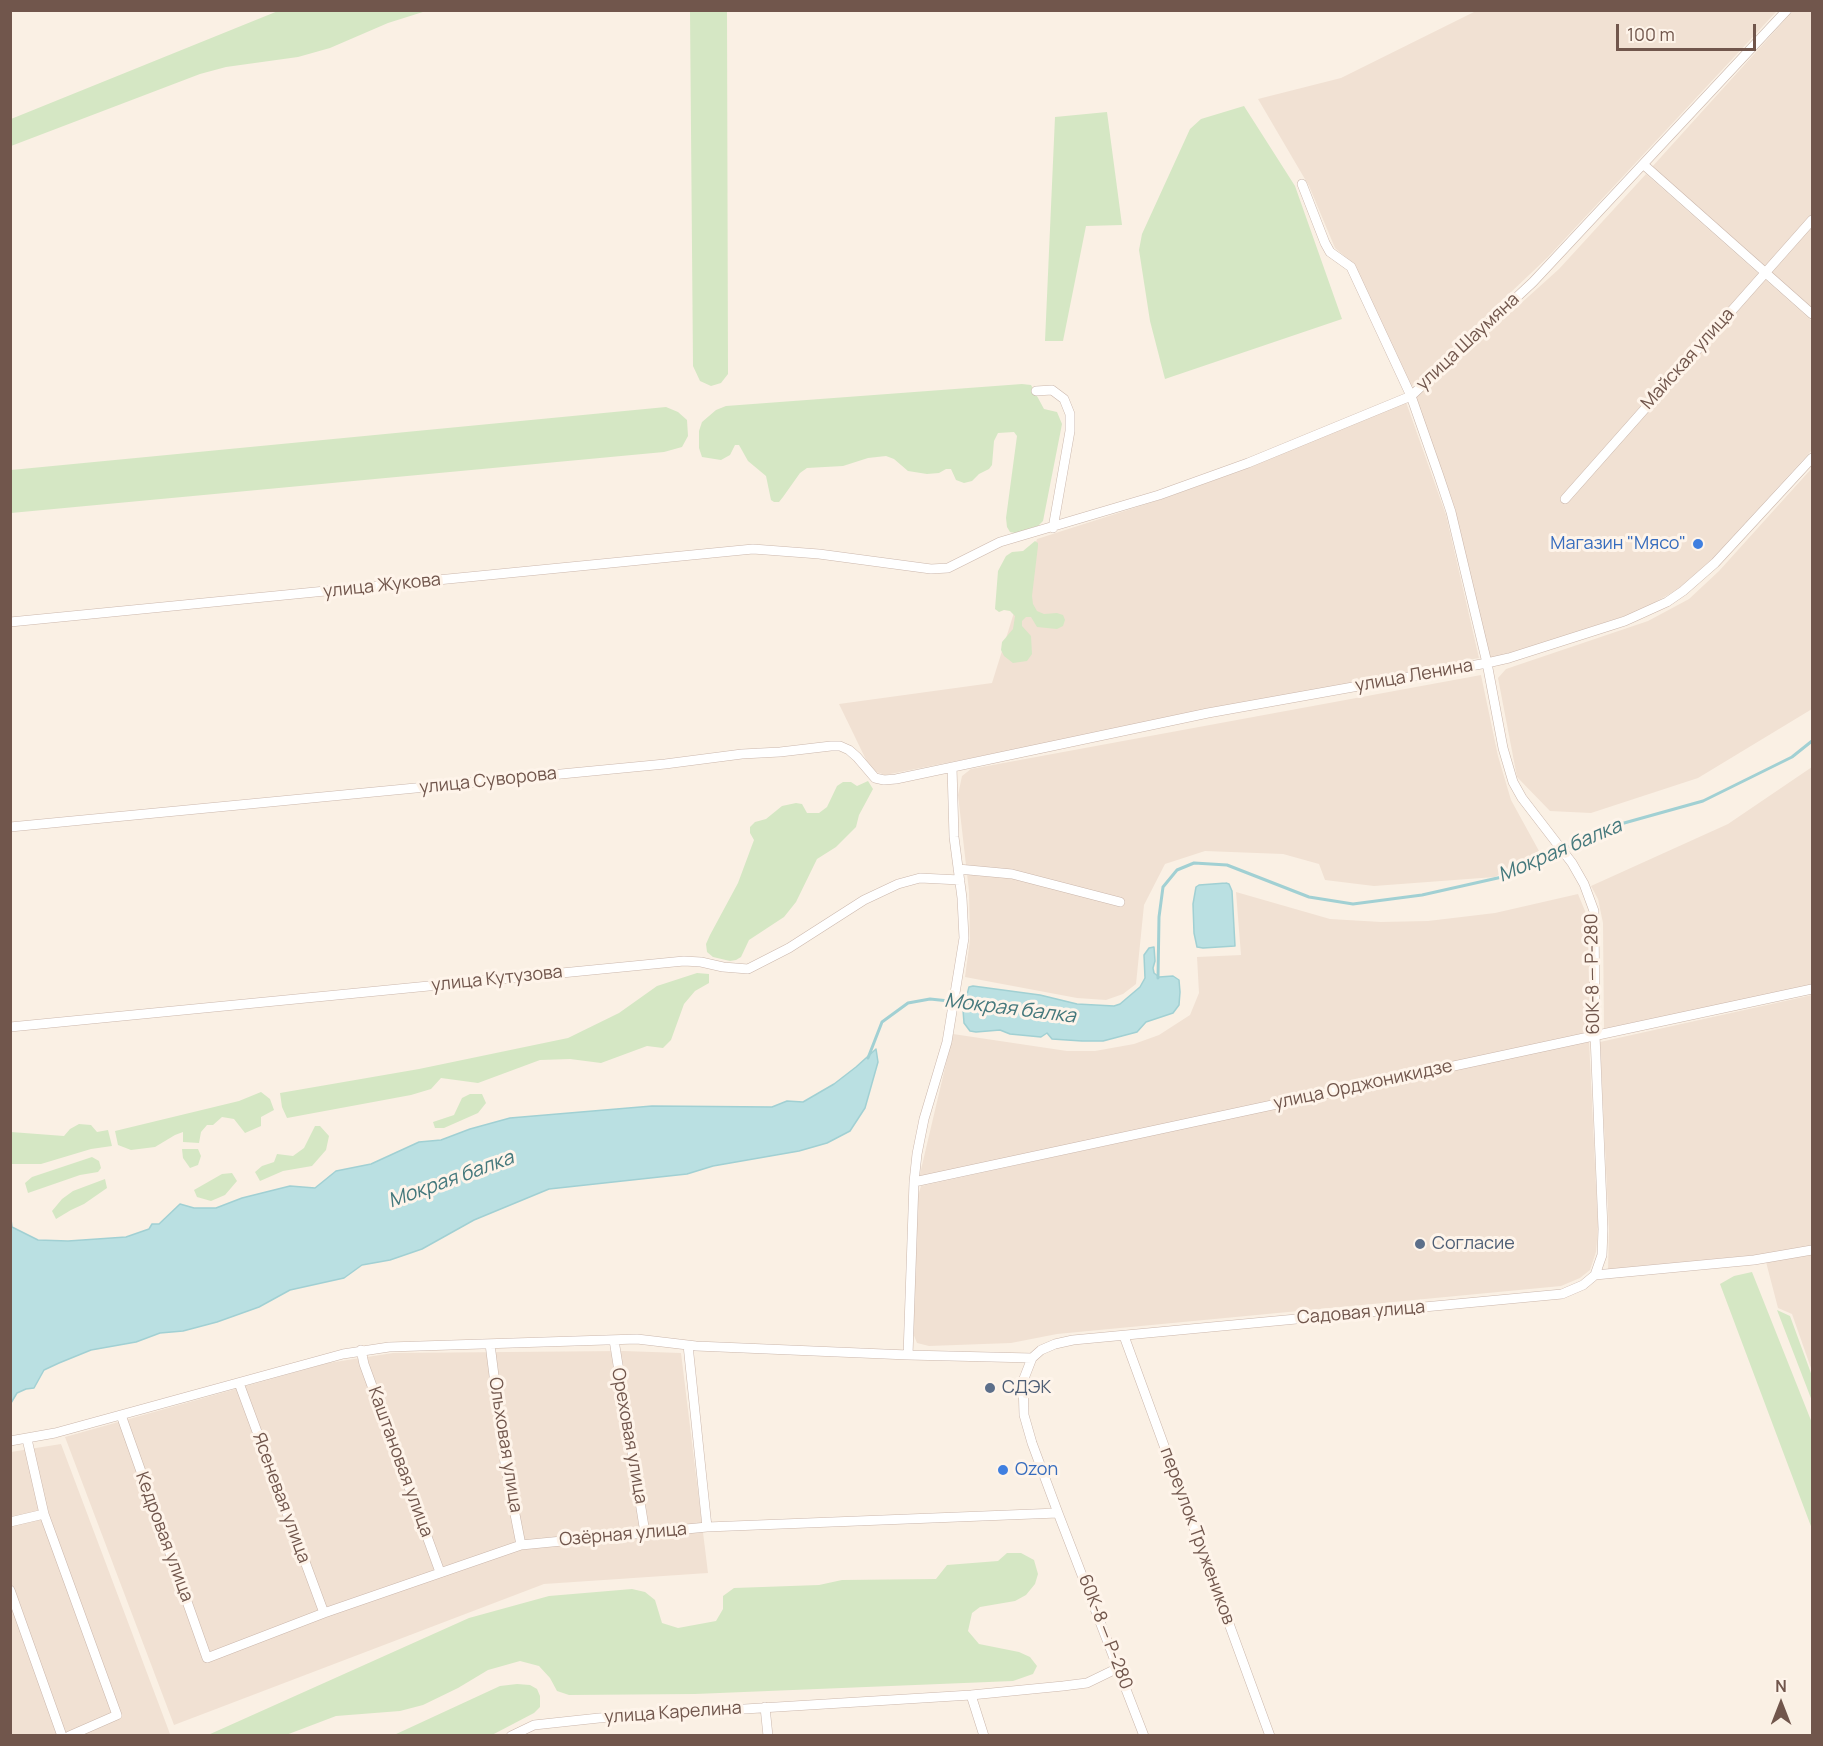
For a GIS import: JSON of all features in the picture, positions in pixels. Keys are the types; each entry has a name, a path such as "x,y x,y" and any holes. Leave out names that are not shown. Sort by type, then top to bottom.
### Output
{"street":[{"name":"улица Шаумяна","path":"753,549 948,568 1000,542 1159,495 1248,463 1411,396 1533,282 1787,10"},
{"path":"1644,165 1812,314"},
{"name":"60К-8 — Р-280","path":"1302,184 1325,243 1330,252 1351,267 1411,396 1451,512 1503,748 1513,782 1522,798 1572,863 1584,884 1594,911 1595,1035 1603,1229 1602,1255 1595,1275"},
{"name":"Майская улица","path":"1565,499 1812,220"},
{"path":"1036,391 1052,390 1064,399 1070,414 1070,431 1053,528"},
{"name":"улица Ленина","path":"952,767 1208,713 1486,663 1509,658 1625,621 1667,602 1683,591 1715,563 1812,458"},
{"name":"улица Жукова","path":"10,622 753,549"},
{"name":"улица Суворова","path":"10,827 831,746 840,746 849,750 875,777 884,780 952,767"},
{"path":"908,1355 914,1182 924,1119 947,1042 962,960 964,919 954,837 952,767"},
{"path":"958,869 1012,874 1120,902"},
{"name":"улица Кутузова","path":"10,1027 684,961 748,969 789,948 864,900 898,884 920,878 960,880"},
{"name":"улица Орджоникидзе","path":"914,1182 1812,988"},
{"name":"Садовая улица","path":"1032,1358 1041,1350 1055,1344 1562,1294 1583,1285 1595,1275 1754,1260 1812,1250"},
{"name":"переулок Тружеников","path":"1124,1336 1270,1736"},
{"path":"10,1441 27,1439 121,1415 361,1350 637,1339 688,1345 1032,1358"},
{"name":"Ореховая улица","path":"614,1340 645,1533"},
{"name":"Ольховая улица","path":"490,1344 505,1463 521,1545"},
{"path":"688,1345 707,1527"},
{"name":"Каштановая улица","path":"361,1350 364,1364 440,1572"},
{"name":"60К-8 — Р-280","path":"1032,1358 1023,1381 1024,1415 1032,1443 1144,1736"},
{"name":"Ясеневая улица","path":"238,1383 324,1613"},
{"name":"Кедровая улица","path":"121,1415 207,1658"},
{"path":"27,1439 44,1514 117,1715 69,1736"},
{"name":"Озёрная улица","path":"207,1658 324,1613 521,1545 707,1527 1058,1513"},
{"path":"10,1522 44,1514"},
{"path":"10,1590 62,1736"},
{"name":"улица Карелина","path":"511,1736 534,1725 545,1723 972,1695 1087,1683 1118,1668"},
{"path":"972,1695 984,1736"},
{"name":"улица Карелина","path":"765,1707 768,1736"}],"shaded area":[{"path":"1476,11 1777,11 1548,257 1411,387 1350,261 1335,248 1309,186 1258,99 1341,78"},
{"path":"1793,11 1812,11 1812,311 1652,167"},
{"path":"1646,174 1812,321 1812,450 1711,560 1678,589 1640,611 1489,661 1455,510 1416,398 1559,269"},
{"path":"1406,402 1446,515 1479,658 885,775 871,770 839,704 992,683 1037,539 1243,470"},
{"path":"1812,468 1812,709 1698,778 1591,813 1550,811 1517,777 1498,678 1506,669 1648,621 1689,599 1719,571"},
{"path":"1481,675 1498,756 1511,800 1539,851 1495,877 1374,886 1325,880 1319,864 1283,854 1205,851 1165,864 1144,905 1136,984 1123,994 1106,1000 1077,998 965,977 970,940 969,891 958,795 962,776 971,769"},
{"path":"1812,767 1812,987 1604,1032 1603,923 1598,899 1591,886 1728,824"},
{"path":"1236,892 1330,919 1381,922 1428,921 1495,913 1578,894 1585,911 1589,931 1590,1034 919,1178 953,1034 1067,1051 1095,1051 1134,1044 1159,1035 1190,1015 1199,993 1197,957 1241,955"},
{"path":"1812,995 1812,1246 1757,1255 1608,1270 1609,1231 1600,1042"},
{"path":"1589,1040 1598,1227 1596,1252 1590,1270 1580,1278 1561,1286 1057,1334 1011,1343 929,1346 917,1343 913,1333 918,1196 921,1186"},
{"path":"1812,1253 1812,1371 1792,1314 1778,1308 1766,1262"},
{"path":"623,1351 681,1353 708,1573 544,1584 174,1725 65,1437 328,1363 393,1353"},
{"path":"61,1444 170,1734 166,1736 11,1736 11,1452"}],"green space":[{"path":"278,11 426,11 388,23 330,48 298,57 226,67 200,74 11,146 11,119"},
{"path":"690,11 727,11 728,374 721,383 711,386 700,381 693,366"},
{"path":"1244,106 1295,186 1342,319 1165,379 1150,321 1139,250 1142,234 1190,129 1201,119"},
{"path":"1107,112 1122,225 1086,226 1063,341 1045,341 1055,117"},
{"path":"1031,385 1044,409 1057,412 1062,424 1043,521 1038,526 1015,533 1010,532 1007,527 1006,518 1017,436 1014,432 998,433 994,441 992,465 972,481 964,483 956,480 951,469 927,474 908,471 894,459 886,456 868,458 843,466 807,468 800,473 779,502 771,500 766,476 748,461 739,445 735,445 730,455 721,460 702,457 699,448 699,431 702,422 716,410 726,406"},
{"path":"666,407 678,412 687,420 688,436 682,447 664,452 11,513 11,470"},
{"path":"1035,541 1038,546 1033,604 1037,611 1044,614 1057,613 1063,615 1065,620 1063,626 1057,629 1037,627 1031,617 1026,617 1022,621 1022,626 1031,636 1032,654 1027,661 1013,663 1004,656 1001,650 1002,642 1013,629 1015,616 1010,611 999,612 995,609 998,571 1006,556 1012,552 1023,551"},
{"path":"868,781 873,789 859,815 856,827 836,847 817,859 796,902 784,917 749,940 741,957 736,960 713,957 707,952 706,944 738,883 754,840 750,827 755,822 766,819 782,806 796,803 802,804 807,813 819,813 827,807 837,786 843,782 851,782 857,786"},
{"path":"697,973 709,974 709,983 695,991 684,1004 671,1040 663,1048 647,1046 601,1063 570,1059 540,1060 478,1083 441,1078 431,1089 411,1095 287,1118 282,1107 280,1093 419,1069 568,1038 619,1013 657,986"},
{"path":"261,1092 270,1099 274,1110 261,1117 261,1126 245,1133 234,1119 222,1117 213,1125 207,1125 201,1132 199,1143 183,1142 183,1132 155,1147 131,1150 118,1145 115,1131 239,1101"},
{"path":"470,1094 482,1094 486,1103 478,1113 444,1128 435,1128 433,1122 454,1115 462,1098"},
{"path":"79,1124 91,1125 97,1132 108,1130 112,1146 91,1149 41,1164 11,1164 11,1132 64,1136"},
{"path":"315,1126 320,1126 329,1136 326,1150 312,1166 283,1171 260,1181 255,1172 262,1166 274,1162 277,1154 293,1156 304,1148"},
{"path":"182,1149 198,1149 201,1156 198,1165 190,1168 183,1158"},
{"path":"92,1157 99,1161 101,1168 98,1172 80,1175 28,1193 25,1183 32,1177"},
{"path":"232,1173 237,1181 225,1195 211,1201 197,1197 194,1190 222,1174"},
{"path":"105,1179 107,1188 56,1219 52,1211 62,1199 73,1191"},
{"path":"1752,1272 1812,1423 1812,1529 1720,1284 1734,1276"},
{"path":"1777,1310 1790,1316 1812,1376 1812,1401"},
{"path":"1007,1553 1021,1553 1034,1560 1038,1574 1035,1584 1026,1595 1015,1601 980,1607 972,1613 968,1631 979,1644 1019,1652 1030,1657 1037,1666 1033,1674 1013,1681 695,1694 569,1695 557,1691 550,1678 539,1666 520,1661 488,1670 423,1705 400,1711 336,1716 286,1735 208,1735 469,1618 549,1596 632,1589 645,1592 655,1600 662,1623 678,1628 716,1621 723,1609 723,1596 734,1588 819,1585 842,1580 936,1579 947,1565 998,1561"},
{"path":"530,1685 537,1689 540,1696 540,1707 534,1713 492,1735 394,1735 500,1686"}],"water":[{"path":"1226,883 1232,891 1235,946 1197,947 1193,904 1196,887"},
{"path":"1154,947 1154,973 1159,977 1173,976 1179,980 1179,1005 1173,1013 1146,1022 1137,1032 1103,1041 1082,1041 1052,1039 1047,1033 1041,1037 1010,1034 1000,1030 976,1032 970,1031 964,1023 963,1010 969,987 973,986 1040,995 1077,1004 1114,1006 1120,1004 1140,987 1145,978 1144,955 1149,948"},
{"path":"876,1049 878,1062 865,1108 850,1131 827,1143 799,1151 713,1166 687,1174 549,1189 474,1220 422,1249 390,1260 362,1265 344,1278 290,1290 259,1307 217,1322 183,1331 160,1333 136,1342 91,1350 44,1370 34,1388 17,1393 11,1403 11,1219 12,1227 38,1240 68,1241 126,1237 149,1229 152,1224 159,1224 180,1204 194,1208 216,1208 242,1198 290,1186 315,1188 336,1171 371,1164 419,1142 441,1140 510,1118 652,1106 772,1107 787,1101 803,1102 834,1084"}],"waterway":[{"name":"Мокрая балка","path":"1158,978 1159,917 1163,887 1177,870 1194,863 1227,865 1309,897 1353,904 1422,895 1511,875 1543,861 1599,830 1703,801 1792,757 1812,741"},
{"name":"Мокрая балка","path":"868,1058 882,1022 908,1003 930,999 968,1003"}],"place":[{"name":"Магазин \"Мясо\"","path":"1698,544"},
{"name":"Согласие","path":"1420,1244"},
{"name":"СДЭК","path":"990,1388"},
{"name":"Ozon","path":"1003,1470"}]}
